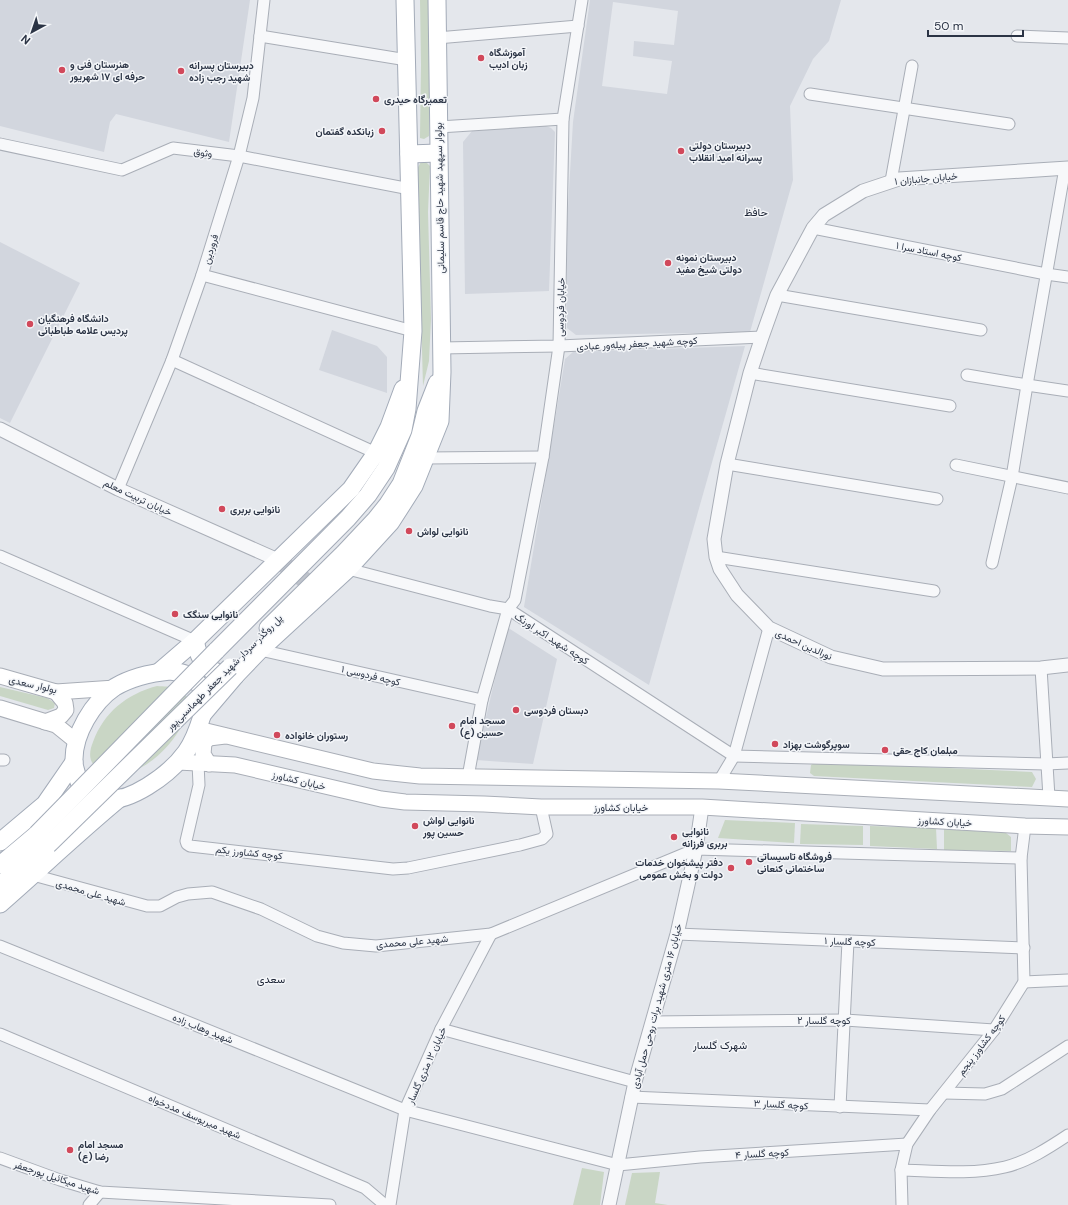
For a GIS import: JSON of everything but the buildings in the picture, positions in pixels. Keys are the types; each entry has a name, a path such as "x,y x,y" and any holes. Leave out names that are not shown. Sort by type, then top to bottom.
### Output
{"main road":[{"path":"159,672 195,641 351,489 376,454 389,427 410,370 413,331 405,0"},
{"name":"بولوار سپهبد شهید حاج قاسم سلیمانی","path":"233,671 260,650 348,569 391,522 414,486 440,421 442,372 437,0"},
{"path":"409,154 438,153"},
{"name":"پل روگذر سردار شهید جعفر طهماسبی‌پور","path":"0,885 216,651 348,518 368,495 386,468 403,430 407,409 410,370"},
{"name":"پل روگذر سردار شهید جعفر طهماسبی‌پور","path":"0,865 42,840 233,671 376,519 401,484 420,436 426,411 442,372"},
{"path":"195,641 198,656 208,668 221,675 233,671"},
{"path":"200,722 205,695 199,685 186,674 170,671 159,672 131,679 115,688 100,700 82,727 76,742 74,762 79,782 90,795 98,799 107,800 120,798 142,789 155,781 178,762 187,751 200,722 233,671"},
{"name":"بولوار سعدی","path":"0,676 56,692 115,688"},
{"path":"45,722 61,716 66,710 65,703 56,692"},
{"path":"0,708 56,725 76,742"},
{"path":"200,722 226,736 373,771 420,776 719,781 1068,799"},
{"path":"204,764 204,743 209,738 226,736"},
{"path":"0,842 45,804 74,762"},
{"name":"خیابان کشاورز","path":"178,762 235,765 381,799 397,801 541,807 702,807 1025,826 1068,827"},
{"path":"0,904 33,876 77,834 120,798"},
{"path":"45,804 60,805 72,811 78,820 77,834"}],"street":[{"name":"فروردین","path":"118,489 172,360 202,275 239,156 253,98 264,0"},
{"name":"خیابان فردوسی","path":"468,777 482,700 508,609 515,600 543,457 559,346 563,119 582,0"},
{"path":"437,38 578,26"},
{"path":"260,36 406,60"},
{"path":"1017,36 1068,38"},
{"path":"891,181 912,66"},
{"path":"810,94 1009,124"},
{"path":"438,127 563,119"},
{"name":"وثوق","path":"0,144 122,170 173,148 239,156 410,189"},
{"path":"992,563 1012,477 1026,385 1066,168"},
{"name":"خیابان جانبازان ۱","path":"750,373 777,295 813,228 824,215 863,191 899,179 1066,168"},
{"name":"کوچه استاد سرا ۱","path":"813,228 1046,274 1068,277"},
{"path":"202,275 413,331"},
{"path":"777,295 982,330"},
{"name":"کوچه شهید جعفر پیله‌ور عبادی","path":"441,348 559,346 762,337"},
{"path":"172,360 376,454"},
{"path":"750,373 950,406"},
{"name":"نورالدین احمدی","path":"750,373 727,464 714,539 716,557 720,569 737,595 769,628 832,657 883,669 1041,668 1068,665"},
{"path":"968,375 1068,391"},
{"name":"خیابان تربیت معلم","path":"0,429 118,489 278,560"},
{"path":"426,458 543,457"},
{"path":"727,464 937,499"},
{"path":"956,465 1068,488"},
{"path":"0,556 195,641"},
{"path":"716,557 934,591"},
{"name":"کوچه شهید اکبر اورنگ","path":"348,569 490,606 508,609 734,756"},
{"path":"719,781 734,756 769,628"},
{"name":"کوچه فردوسی ۱","path":"260,650 482,700"},
{"path":"1041,668 1049,797"},
{"path":"734,756 1046,764 1068,763"},
{"name":"کوچه کشاورز یکم","path":"204,764 186,841 188,845 393,868 408,868 451,860 542,839 547,834 541,807"},
{"name":"خیابان ۱۶ متری شهید برات روحی حمل آبادی","path":"609,1205 631,1097 677,934 696,850 702,807"},
{"path":"1025,826 1021,858 1024,982 1068,980"},
{"path":"696,850 1021,858"},
{"name":"شهید علی محمدی","path":"33,876 147,906 160,906 177,897 188,894 212,892 261,909 317,936 343,943 376,946 491,934 696,850"},
{"name":"خیابان ۱۲ متری گلسار","path":"390,1205 405,1110 441,1029 491,934"},
{"name":"کوچه گلسار ۱","path":"677,934 1024,948"},
{"path":"840,1107 848,941"},
{"name":"شهید وهاب زاده","path":"0,946 405,1110 618,1165"},
{"name":"کوچه کشاورز پنجم","path":"902,1205 901,1170 907,1144 930,1110 994,1030 1024,982"},
{"name":"کوچه گلسار ۲","path":"653,1022 845,1020 994,1030"},
{"path":"441,1029 635,1082"},
{"name":"شهید میریوسف مددخواه","path":"0,1034 365,1188 385,1205"},
{"path":"944,1093 985,1094 1002,1089 1068,1046"},
{"name":"کوچه گلسار ۳","path":"631,1097 930,1110"},
{"path":"901,1170 972,1171 1006,1166 1043,1151 1068,1135"},
{"name":"کوچه گلسار ۴","path":"618,1165 700,1157 907,1144"},
{"name":"شهید میکائیل پورجعفر","path":"0,1158 60,1180 100,1192 330,1205"},
{"path":"89,1205 100,1192"}],"shaded area":[{"path":"0,0 250,0 229,142 116,114 110,122 104,152 0,126"},
{"path":"590,0 841,0 829,41 813,59 790,106 793,180 750,332 576,335 567,328 567,224 573,122","holes":["613,2 678,11 674,45 634,41 633,56 672,61 667,94 602,86"]},
{"path":"546,126 555,132 549,291 465,294 463,142 472,131"},
{"name":"دانشگاه فرهنگیان پردیس علامه طباطبائی","path":"0,242 80,283 10,423 0,418"},
{"path":"332,330 377,346 387,357 387,393 319,370"},
{"path":"745,346 649,685 524,607 565,359 573,352"},
{"name":"دبستان فردوسی","path":"507,627 557,659 533,764 476,760"}],"green space":[{"path":"420,0 430,0 429,136 424,139 420,138"},
{"path":"425,161 430,166 428,212 431,319 429,361 423,386 417,169 421,162"},
{"path":"157,686 178,689 188,698 183,722 176,736 156,757 144,766 132,772 119,774 106,772 94,765 90,757 90,751 98,731 110,713 126,699 146,689"},
{"path":"0,687 47,698 55,703 54,708 48,710 0,696"},
{"path":"816,762 1032,772 1036,779 1032,787 814,776 810,773 811,765"},
{"path":"725,820 795,823 794,843 718,838"},
{"path":"801,824 863,826 863,845 800,844"},
{"path":"870,826 936,828 937,849 870,846"},
{"path":"944,829 1006,833 1011,837 1011,851 944,850"},
{"path":"582,1168 604,1172 600,1205 573,1205"},
{"path":"660,1172 655,1203 668,1205 625,1205 632,1173"}],"tunnel":[{"path":"278,560 322,593"}],"place":[{"name":"آموزشگاه زبان ادیب","path":"481,58"},
{"name":"هنرستان فنی و حرفه ای ۱۷ شهریور","path":"62,70"},
{"name":"دبیرستان پسرانه شهید رجب زاده","path":"181,71"},
{"name":"تعمیرگاه حیدری","path":"376,99"},
{"name":"زبانکده گفتمان","path":"382,131"},
{"name":"دبیرستان دولتی پسرانه امید انقلاب","path":"681,151"},
{"name":"دبیرستان نمونه دولتی شیخ مفید","path":"668,263"},
{"name":"دانشگاه فرهنگیان پردیس علامه طباطبائی","path":"30,324"},
{"name":"نانوایی بربری","path":"222,509"},
{"name":"نانوایی لواش","path":"409,531"},
{"name":"نانوایی سنگک","path":"175,614"},
{"name":"دبستان فردوسی","path":"516,710"},
{"name":"مسجد امام حسین (ع)","path":"452,726"},
{"name":"رستوران خانواده","path":"277,735"},
{"name":"سوپرگوشت بهزاد","path":"775,744"},
{"name":"مبلمان کاج حقی","path":"885,750"},
{"name":"نانوایی لواش حسین پور","path":"415,826"},
{"name":"نانوایی بربری فرزانه","path":"674,837"},
{"name":"فروشگاه تاسیساتی ساختمانی کنعانی","path":"749,862"},
{"name":"دفتر پیشخوان خدمات دولت و بخش عمومی","path":"731,868"},
{"name":"مسجد امام رضا (ع)","path":"70,1150"}],"district":[{"name":"حافظ","path":"756,212"},
{"name":"سعدی","path":"271,979"},
{"name":"شهرک گلسار","path":"720,1045"}]}
